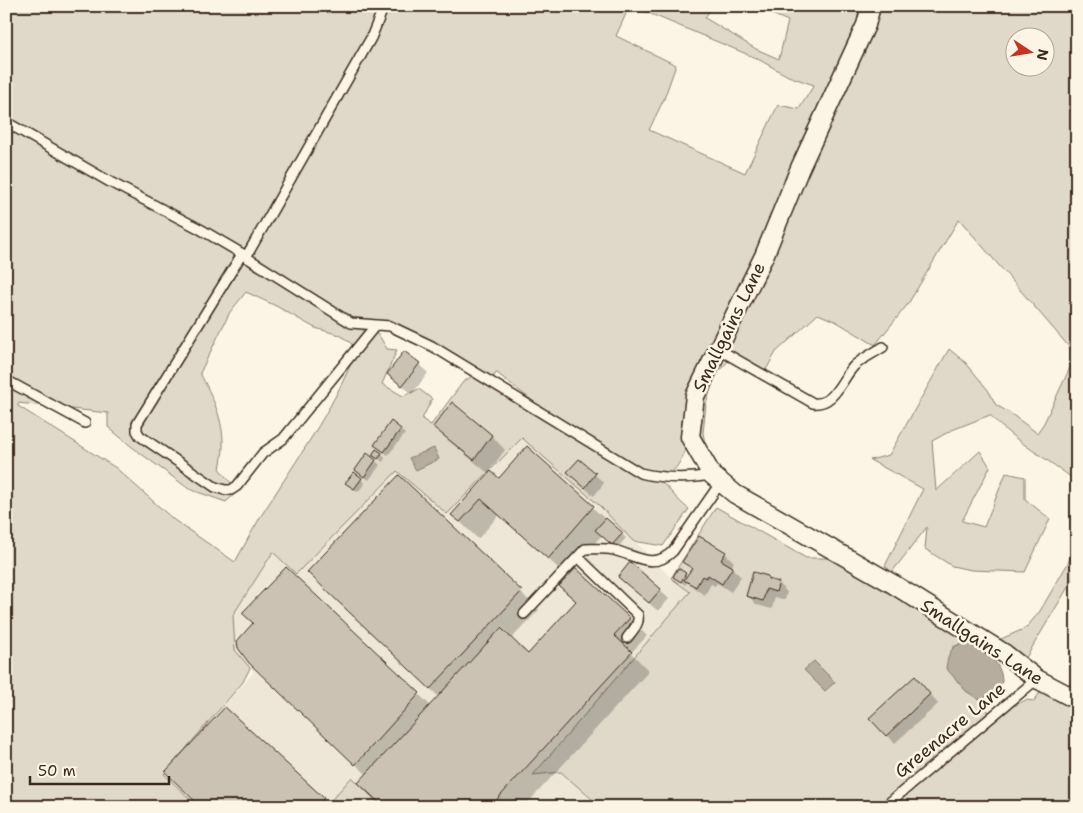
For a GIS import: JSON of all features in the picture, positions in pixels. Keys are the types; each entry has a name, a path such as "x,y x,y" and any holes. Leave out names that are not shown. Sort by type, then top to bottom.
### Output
{"street":[{"name":"Smallgains Lane","path":"871,6 866,25 800,168 764,256 695,396 690,437 716,479 735,494 901,589 1005,654 1037,679 1077,700"}],"lane":[{"path":"375,326 283,439 263,453 237,486 231,490 215,487 140,436 137,431 137,424 244,255 371,38 384,6"},
{"path":"6,122 110,182 200,229 351,323 390,326 432,346 640,472 678,479 716,479 673,551 665,558 654,562 603,548 585,549 524,614"},
{"path":"718,348 813,403 821,404 836,392 849,371 857,363 883,347"},
{"path":"6,380 85,423"},
{"path":"578,557 638,615 637,625 627,638"},
{"name":"Greenacre Lane","path":"884,807 1037,679"}],"shaded area":[{"path":"6,6 712,6 705,18 756,49 779,59 788,21 753,6 1077,6 1077,482 1010,434 990,415 952,430 932,441 936,491 980,451 990,467 962,521 984,527 1006,473 1025,477 1025,499 1050,519 1025,572 971,570 952,566 925,549 927,527 892,572 885,566 923,489 870,460 889,455 949,349 966,363 988,390 996,405 1037,433 1044,423 1076,355 959,219 908,304 875,345 837,322 818,314 776,352 763,375 732,357 716,374 706,404 703,433 708,459 738,489 735,494 690,438 675,469 666,478 656,477 689,509 663,546 633,541 600,506 522,438 447,514 397,471 296,574 273,552 233,615 235,650 250,668 243,682 164,774 198,807 6,807","holes":["629,7 639,9 756,58 788,76 814,85 799,109 778,105 745,173 649,130 664,99 676,65 616,36","246,292 315,328 340,335 357,348 340,388 262,514 235,562 174,520 116,468 18,406 18,403 108,413 108,427 132,447 189,489 226,502 238,491 220,470 223,450 222,427 213,399 200,373 230,312","390,326 477,373 463,382 431,425 422,419 432,399 419,389 403,396 382,384 397,350 387,349 380,337 372,330","497,373 558,421 491,381"]},
{"path":"522,438 600,506 671,578 690,592 533,775 561,772 601,807 382,807 352,777 325,807 198,807 163,774 254,672 235,650 233,615 273,552 296,573 397,471 447,514"},
{"path":"434,448 439,459 416,470 409,458"},
{"path":"716,507 806,558 829,558 964,637 964,642 953,647 947,668 966,691 980,700 992,716 1026,700 1034,701 1046,684 1077,700 1077,807 601,807 561,772 533,775 690,592 671,578"},
{"path":"1077,541 1077,572 1021,666 986,636 1001,639 1026,628 1040,611 1068,563"},
{"path":"964,642 990,657 999,668 1001,674 1002,682 993,693 980,700 966,691 946,668 951,652 955,647"},
{"path":"814,661 835,682 825,691 804,670"},
{"path":"352,777 382,807 325,807"}],"building":[{"path":"404,351 420,363 402,386 387,374"},
{"path":"452,402 492,435 474,460 433,427"},
{"path":"391,421 401,429 384,452 374,445"},
{"path":"527,446 594,506 548,559 481,499 460,522 451,515 491,471 499,478"},
{"path":"376,449 382,453 378,459 372,455"},
{"path":"367,453 376,460 364,477 355,470"},
{"path":"579,459 596,473 585,488 567,472"},
{"path":"354,472 362,478 354,489 345,483"},
{"path":"399,475 522,591 430,689 307,572"},
{"path":"606,518 623,533 612,545 595,530"},
{"path":"699,536 726,552 721,560 733,567 722,584 708,575 706,578 702,576 696,587 684,580 692,568 682,562"},
{"path":"630,562 661,589 649,603 618,577"},
{"path":"286,567 420,693 355,765 249,663 238,648 237,641 253,623 242,613"},
{"path":"576,568 630,618 614,635 632,652 490,807 384,807 358,783 501,628 528,654 576,601 559,586"},
{"path":"678,568 686,573 681,582 673,577"},
{"path":"753,572 768,576 768,579 779,582 776,592 766,589 763,601 746,596"},
{"path":"915,676 930,694 886,736 869,718"},
{"path":"225,707 324,798 316,807 201,807 165,772"}]}
